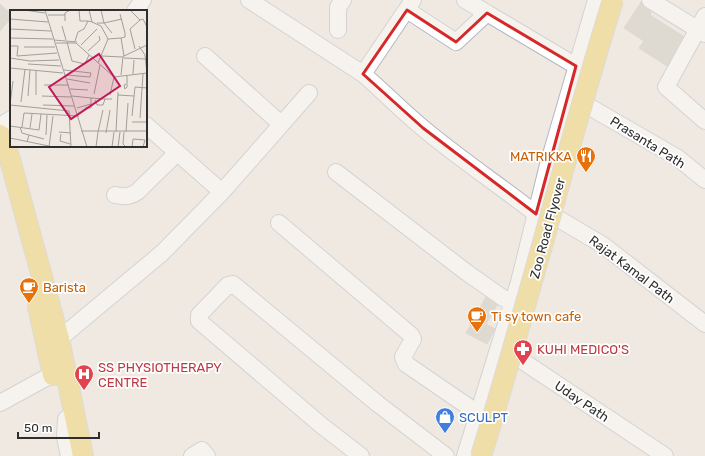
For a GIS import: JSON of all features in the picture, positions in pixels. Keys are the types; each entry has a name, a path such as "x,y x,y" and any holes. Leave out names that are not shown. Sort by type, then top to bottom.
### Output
{"main road":[{"name":"Zoo Road Flyover","path":"472,456 518,304 576,91 603,0"},
{"name":"Zoo Road Flyover","path":"481,456 612,0"},
{"path":"0,135 9,156 59,339 58,370"},
{"path":"0,174 58,370 79,452"}],"street":[{"path":"136,10 143,0"},
{"path":"249,0 363,74 423,128 489,180 536,214"},
{"path":"338,30 338,7 343,0"},
{"path":"465,0 576,66"},
{"path":"465,456 513,302 548,165 596,0"},
{"path":"487,456 518,358 619,0"},
{"path":"650,0 702,26 666,87 705,120"},
{"path":"363,74 410,5 456,42 487,13"},
{"path":"205,56 281,124"},
{"path":"59,339 162,253 222,192 309,93"},
{"name":"Prasanta Path","path":"588,106 678,158 705,180"},
{"path":"0,126 10,120"},
{"path":"147,126 222,192"},
{"path":"115,195 122,197 129,196 137,192 178,153"},
{"path":"336,172 466,272 504,298 513,302"},
{"name":"Rajat Kamal Path","path":"557,218 603,244 705,324"},
{"path":"278,223 411,335 413,339 403,356 406,364 479,414"},
{"path":"361,456 199,321 199,316 228,285 233,284 378,404 446,456"},
{"name":"Uday Path","path":"500,346 665,456"},
{"path":"0,403 58,370"},
{"path":"192,456 202,450 207,456"}],"highlighted area":[{"path":"407,10 456,42 487,13 576,66 536,214 423,128 363,74"}],"building":[{"path":"641,2 645,8 651,12 650,15 683,36 667,66 639,48 644,41 624,28"},
{"path":"0,4 10,13 10,19 0,31"},
{"path":"486,297 497,305 486,324 495,329 487,344 466,333"}],"place":[{"name":"MATRIKKA","path":"586,173"},
{"name":"Barista","path":"29,304"},
{"name":"Ti sy town cafe","path":"477,333"},
{"name":"KUHI MEDICO'S","path":"523,366"},
{"name":"SS PHYSIOTHERAPY CENTRE","path":"84,391"},
{"name":"SCULPT","path":"445,434"}]}
